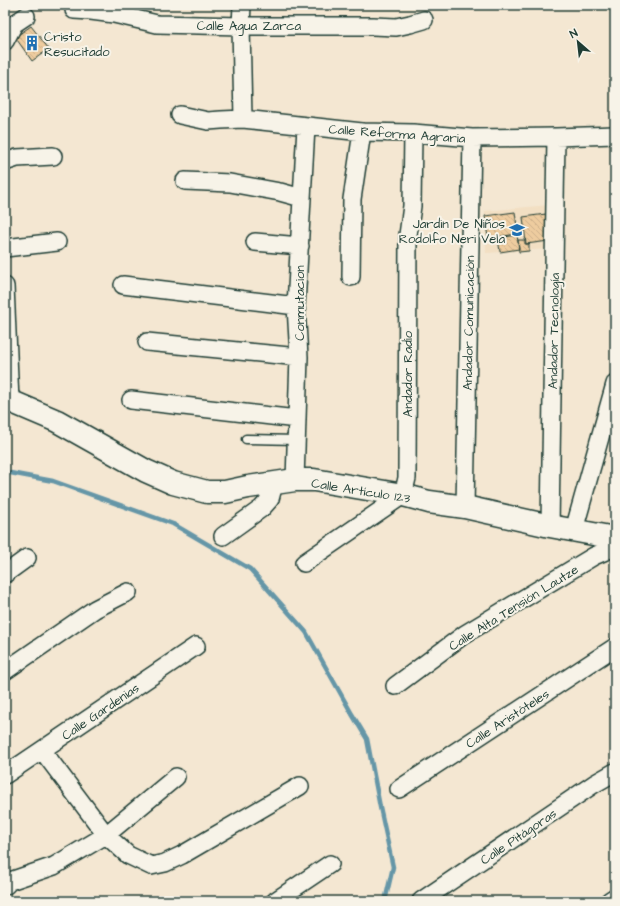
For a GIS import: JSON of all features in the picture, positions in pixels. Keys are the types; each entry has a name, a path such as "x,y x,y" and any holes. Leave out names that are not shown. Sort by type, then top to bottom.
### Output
{"street":[{"path":"242,5 243,120"},
{"name":"Calle Agua Zarca","path":"74,10 91,10 158,24 396,27 424,20"},
{"path":"5,41 14,24 26,16"},
{"name":"Calle Reforma Agraria","path":"180,115 208,122 221,120 243,120 362,132 413,133 472,138 615,135"},
{"name":"Conmutacion","path":"295,480 299,357 296,306 306,127"},
{"path":"351,277 352,199 362,132"},
{"name":"Andador Radio","path":"403,495 407,478 408,235 412,206 413,133"},
{"name":"Andador Tecnología","path":"550,526 556,137"},
{"name":"Andador Comunicación","path":"465,507 472,138"},
{"path":"5,162 17,158 53,156"},
{"path":"185,181 230,183 280,192 302,198"},
{"path":"5,248 57,242"},
{"path":"255,242 300,246"},
{"path":"124,285 296,306"},
{"path":"5,286 8,401"},
{"path":"147,342 299,357"},
{"path":"574,530 615,384"},
{"path":"131,400 297,419"},
{"name":"Calle Artículo 123","path":"8,401 57,421 146,471 173,483 207,492 225,492 295,480 314,480 403,495 429,502 465,507 550,526 615,538"},
{"path":"223,536 262,508 270,499 274,484"},
{"path":"304,563 403,495"},
{"name":"Calle Alta Tensión Lautze","path":"395,686 465,634 594,556 615,547"},
{"path":"5,574 28,558"},
{"path":"5,671 95,608 128,592"},
{"name":"Calle Gardenias","path":"5,776 196,646"},
{"name":"Calle Aristóteles","path":"399,789 615,647"},
{"path":"42,750 106,835 128,855 151,866 164,863 182,855 300,786"},
{"name":"Calle Pitágoras","path":"421,901 594,784 615,772"},
{"path":"5,886 10,881 54,866 106,835 176,777"},
{"path":"275,901 330,864"},
{"path":"609,901 615,897"}],"lane":[{"path":"246,439 297,440"}],"shaded area":[{"name":"Jardin De Niños Rodolfo Neri Vela","path":"549,205 549,249 486,253 485,211"}],"building":[{"name":"Cristo Resucitado","path":"31,26 49,49 32,61 15,37"},
{"path":"515,212 518,234 488,238 485,216"},
{"path":"546,214 549,241 526,244 523,217"},
{"path":"517,235 519,249 500,252 498,238"},
{"path":"518,240 525,240 525,244 529,244 529,251 519,252"}],"waterway":[{"path":"5,472 53,481 173,524 250,569 306,632 367,739 393,867 385,901"}],"place":[{"name":"Cristo Resucitado","path":"32,43"},
{"name":"Jardin De Niños Rodolfo Neri Vela","path":"517,230"}]}
